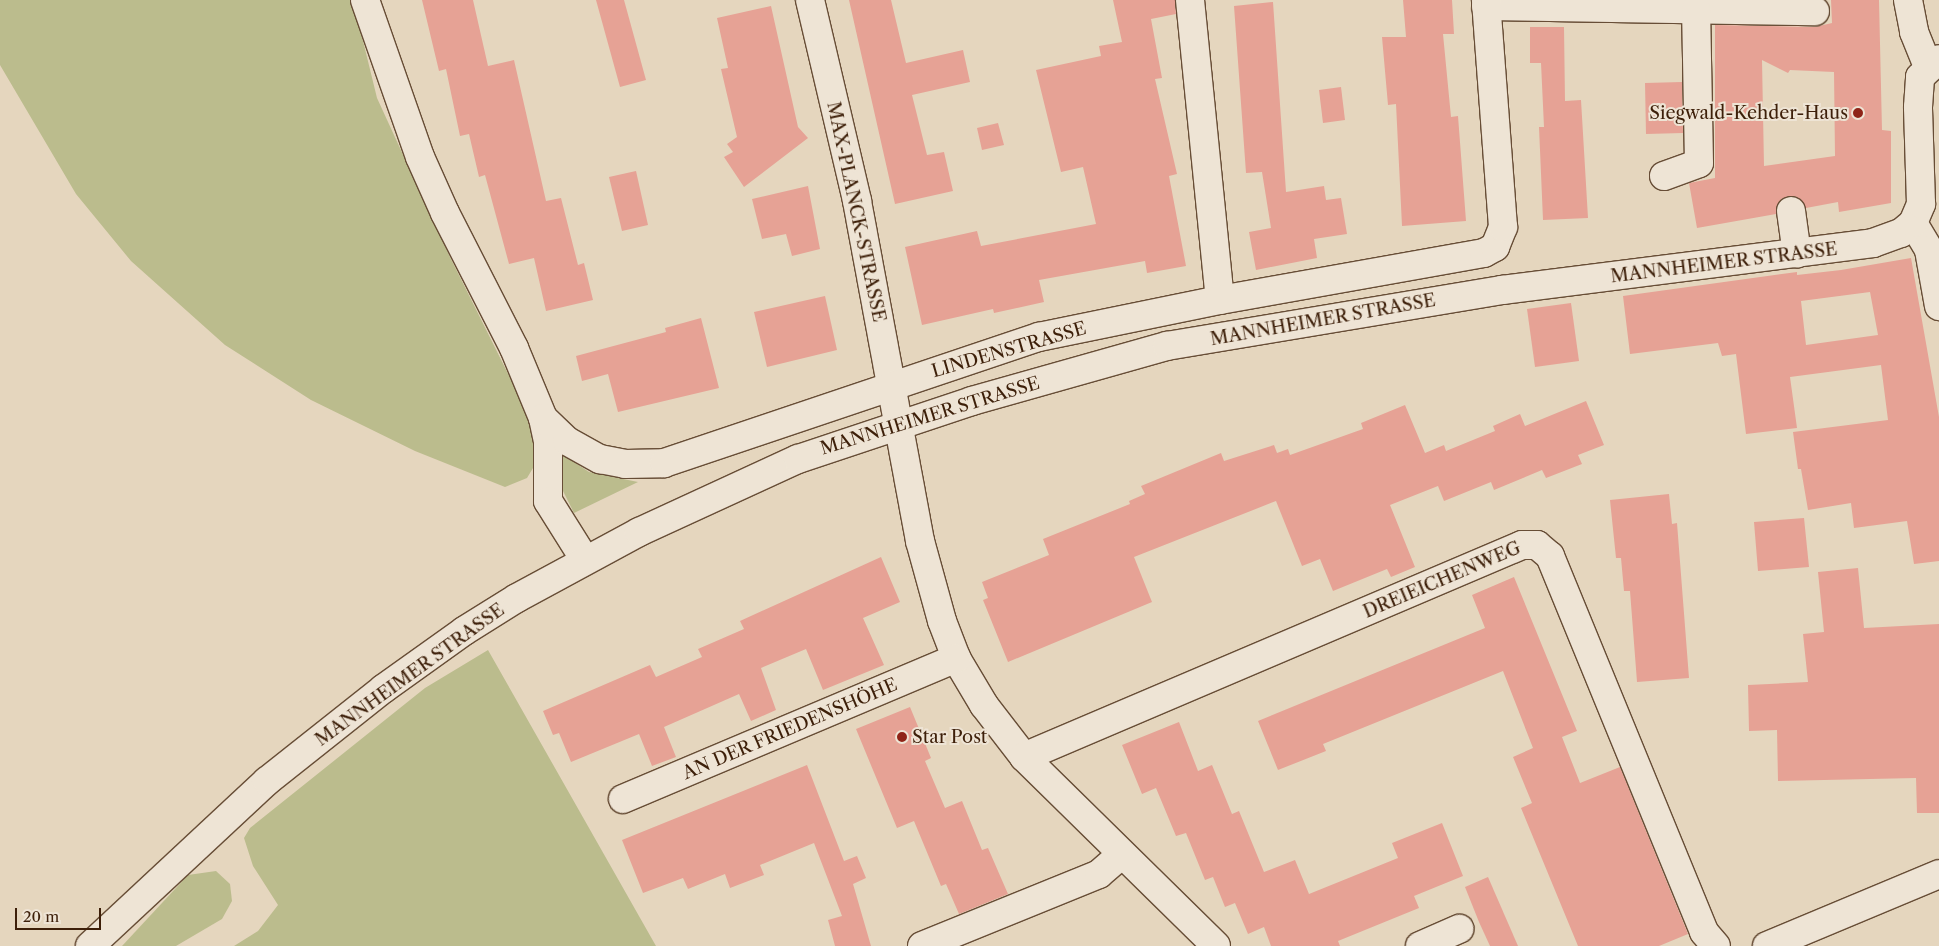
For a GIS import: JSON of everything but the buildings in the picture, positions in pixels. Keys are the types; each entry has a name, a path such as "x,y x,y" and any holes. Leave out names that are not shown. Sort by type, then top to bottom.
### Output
{"street":[{"path":"365,0 420,157 444,213 514,348 543,418 548,442 548,501 584,560"},
{"name":"MAX-PLANCK-STRASSE","path":"810,0 857,202 920,541 942,620 956,658 984,705 1024,758 1216,946"},
{"path":"1190,0 1220,300"},
{"path":"1908,0 1914,32 1934,63 1920,77 1918,88 1922,185 1921,204 1912,224 1929,250 1939,306"},
{"path":"1486,3 1815,11"},
{"name":"LINDENSTRASSE","path":"543,418 584,452 625,464 664,463 892,384 1039,337 1220,300 1472,257 1495,247 1503,228 1486,3"},
{"path":"1664,176 1699,163 1696,9"},
{"path":"1791,211 1797,254"},
{"name":"MANNHEIMER STRASSE","path":"90,946 221,822 324,735 464,631 584,560 749,479 899,424 1167,346 1502,290 1873,243 1901,233 1912,224"},
{"name":"DREIEICHENWEG","path":"1024,758 1517,547 1537,545 1550,556 1704,932 1716,946"},
{"name":"AN DER FRIEDENSHÖHE","path":"623,799 956,658"},
{"path":"922,946 1028,900 1099,874 1122,854"},
{"path":"1767,946 1939,874"},
{"path":"1420,946 1459,929"}],"green space":[{"path":"0,0 353,0 377,98 450,257 523,404 537,440 536,463 527,478 505,487 415,451 311,400 225,345 131,261 76,194 0,65"},
{"path":"562,454 589,472 638,482 574,513 563,491"},
{"path":"488,650 656,946 234,946 258,931 278,905 253,866 244,838 250,828 425,688"},
{"path":"216,871 230,884 232,901 222,919 176,946 122,946 188,875"}],"place":[{"name":"Siegwald-Kehder-Haus","path":"1858,113"},
{"name":"Star Post","path":"902,737"}]}
